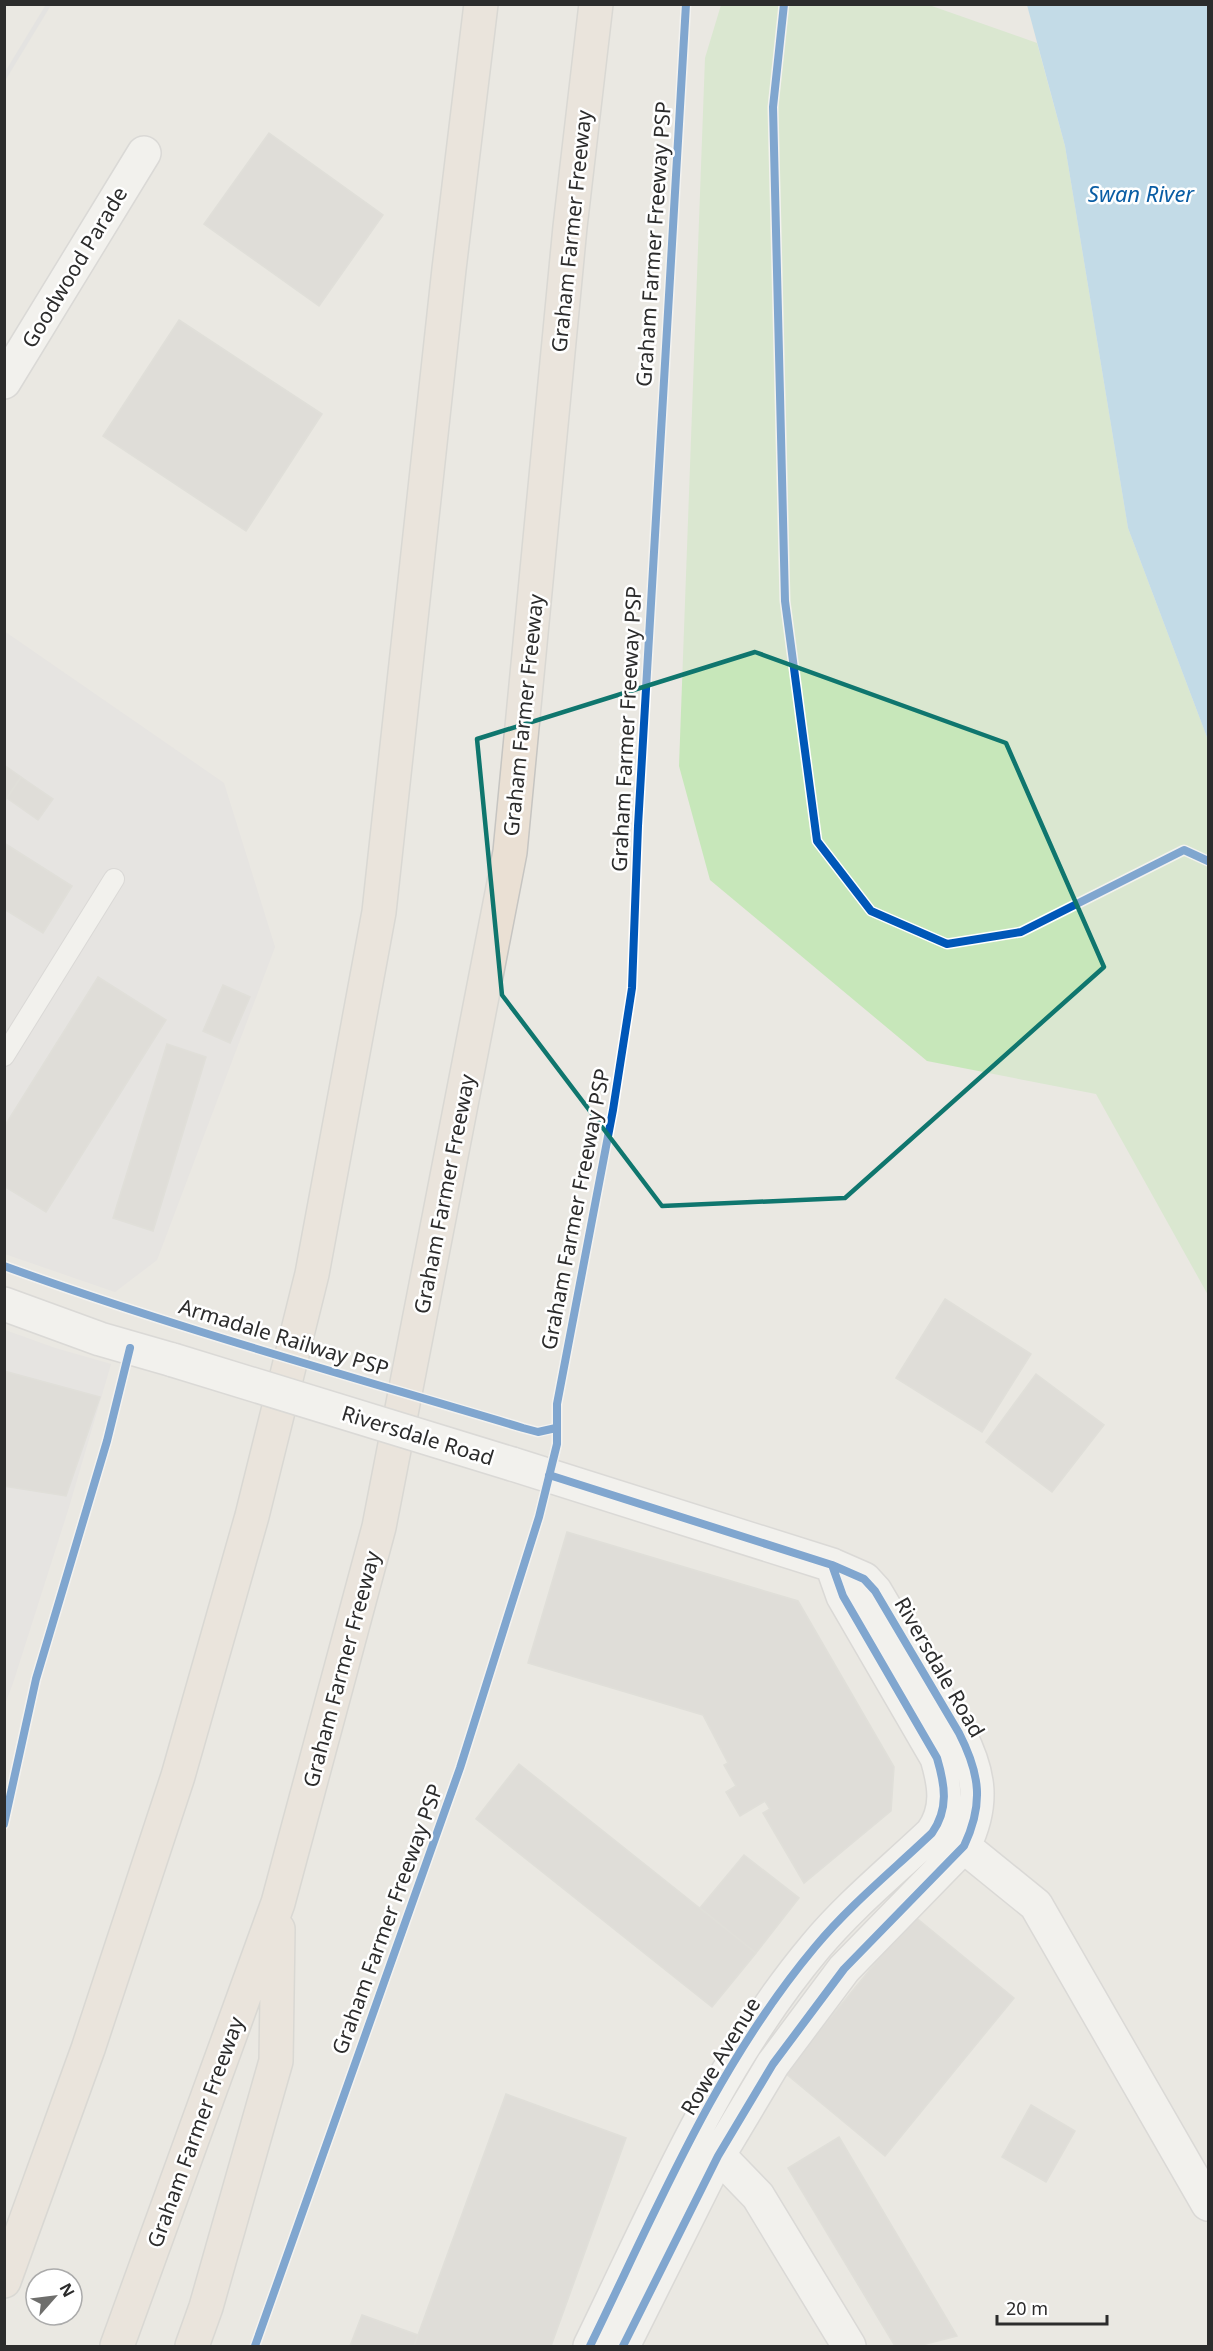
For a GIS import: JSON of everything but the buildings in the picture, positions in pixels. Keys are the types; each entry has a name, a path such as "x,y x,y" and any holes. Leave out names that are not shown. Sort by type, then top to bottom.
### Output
{"highway":[{"path":"4,2281 88,2049 178,1776 252,1516 312,1274 380,912 449,269 481,4"},
{"name":"Graham Farmer Freeway","path":"117,2346 278,1903 379,1527 510,852 569,239 596,4"},
{"path":"192,2346 206,2307 276,2061 278,1903"}],"street":[{"name":"Goodwood Parade","path":"4,382 144,153"},
{"name":"Riversdale Road","path":"4,1304 100,1339 512,1464 832,1565 864,1579 875,1591 970,1755 976,1779 978,1803 974,1826 964,1846"},
{"path":"832,1565 843,1596 937,1758 945,1784 945,1798 938,1825 1036,1905 1209,2204"},
{"name":"Rowe Avenue","path":"590,2346 693,2135 755,2029 808,1955 862,1897 912,1853 938,1825"},
{"path":"623,2346 718,2156 772,2064 844,1969 964,1846"},
{"path":"693,2135 758,2196 849,2346"}],"lane":[{"path":"4,1056 114,879"}],"highlighted area":[{"path":"755,652 1006,743 1104,967 845,1198 662,1206 502,995 477,739"}],"shaded area":[{"path":"4,631 224,783 275,947 157,1260 115,1292 5,1254"},
{"path":"5,1330 55,1348 111,1364 69,1507 5,1704"}],"green space":[{"path":"721,5 929,5 1037,43 1065,146 1128,528 1208,740 1208,1295 1096,1094 927,1061 710,880 679,766 705,58"}],"water":[{"name":"Swan River","path":"1027,5 1208,5 1208,740 1128,528 1065,146"}],"railway":[{"path":"4,78 49,4"}],"cycle path":[{"name":"Graham Farmer Freeway PSP","path":"255,2346 460,1768 539,1517 557,1444 557,1404 613,1110 632,988 638,826 686,4"},
{"path":"784,4 773,107 785,601 817,841 871,911 947,944 1021,932 1184,850 1208,861"},
{"name":"Armadale Railway PSP","path":"4,1266 198,1331 523,1428 538,1432 556,1428"},
{"path":"4,1824 36,1679 107,1441 130,1348"},
{"path":"549,1475 832,1565 864,1579 875,1591 959,1733 971,1762 977,1789 975,1816 964,1846 844,1969 773,2064 718,2156 623,2346"},
{"path":"590,2346 690,2139 748,2040 780,1992 815,1947 857,1902 932,1833 941,1815 944,1797 937,1758 843,1596 832,1565"}]}
